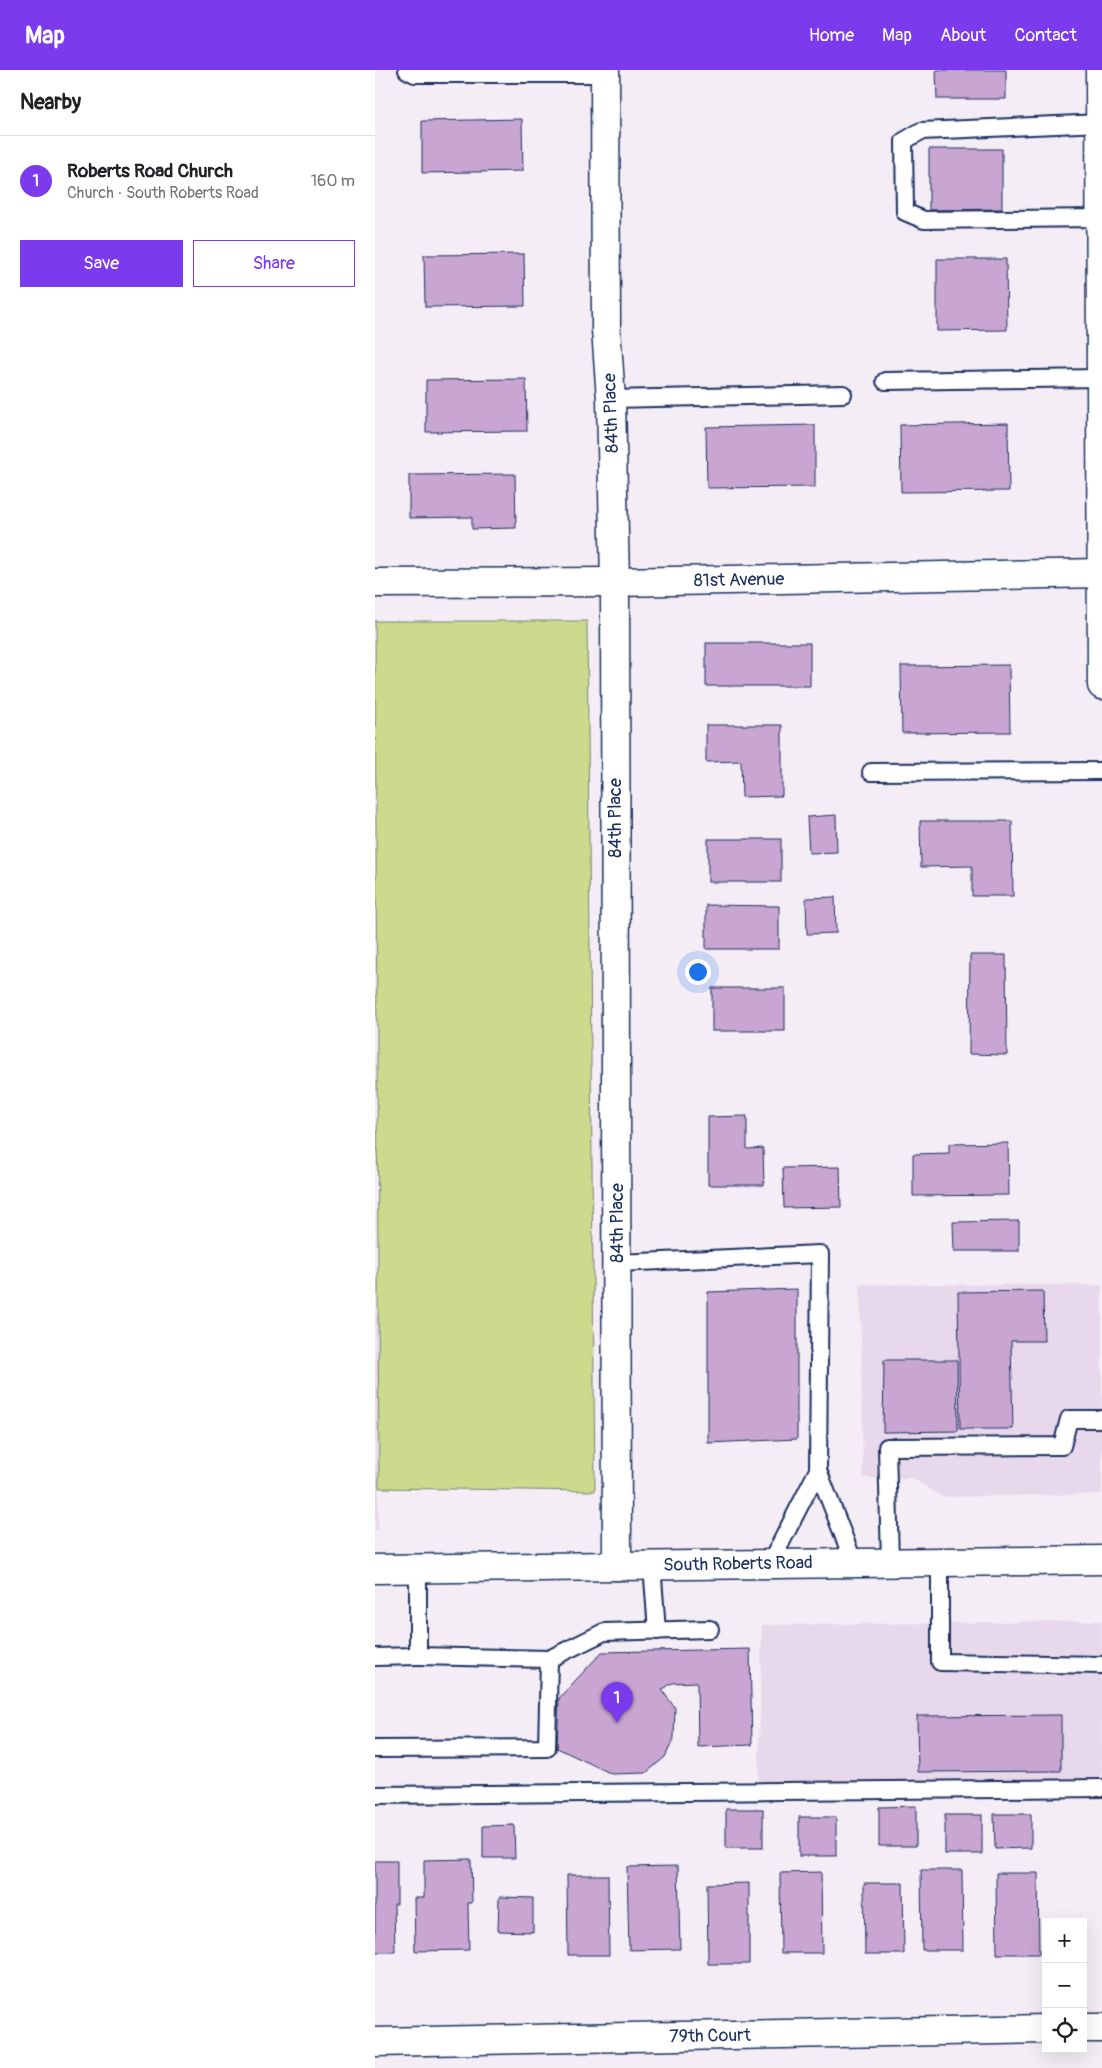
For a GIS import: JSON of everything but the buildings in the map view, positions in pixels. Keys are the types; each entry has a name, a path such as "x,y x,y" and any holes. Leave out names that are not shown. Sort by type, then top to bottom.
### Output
{"street":[{"path":"1100,70 1102,684"},
{"name":"84th Place","path":"605,72 606,329 611,399 615,582 617,1566"},
{"name":"81st Avenue","path":"375,583 615,582 1101,573"},
{"name":"South Roberts Road","path":"375,1569 1102,1560"},
{"path":"1087,2028 1102,2028"},
{"name":"79th Court","path":"375,2042 1042,2029"}],"lane":[{"path":"407,70 415,74 605,72"},
{"path":"1100,218 924,220 905,212 904,141 921,131 1101,123"},
{"path":"885,381 1101,378"},
{"path":"611,399 843,394"},
{"path":"871,772 1102,771"},
{"path":"617,1263 820,1254 818,1470 854,1563"},
{"path":"890,1562 887,1447 1062,1446 1069,1419 1102,1419"},
{"path":"770,1564 818,1470"},
{"path":"940,1562 940,1662 1102,1665"},
{"path":"652,1566 657,1631"},
{"path":"418,1568 418,1656"},
{"path":"375,1657 549,1659 604,1632 711,1629"},
{"path":"375,1749 547,1748 549,1659"},
{"path":"375,1795 1102,1788"}],"shaded area":[{"path":"860,1284 1102,1285 1102,1494 943,1497 912,1478 863,1478"},
{"path":"375,1314 378,1314 378,1530 375,1530"},
{"path":"1102,1621 1102,1788 758,1791 762,1625"}],"green space":[{"path":"375,621 587,621 595,1491 379,1488"}],"place":[{"name":"Roberts Road Church","path":"617,1723"}]}
